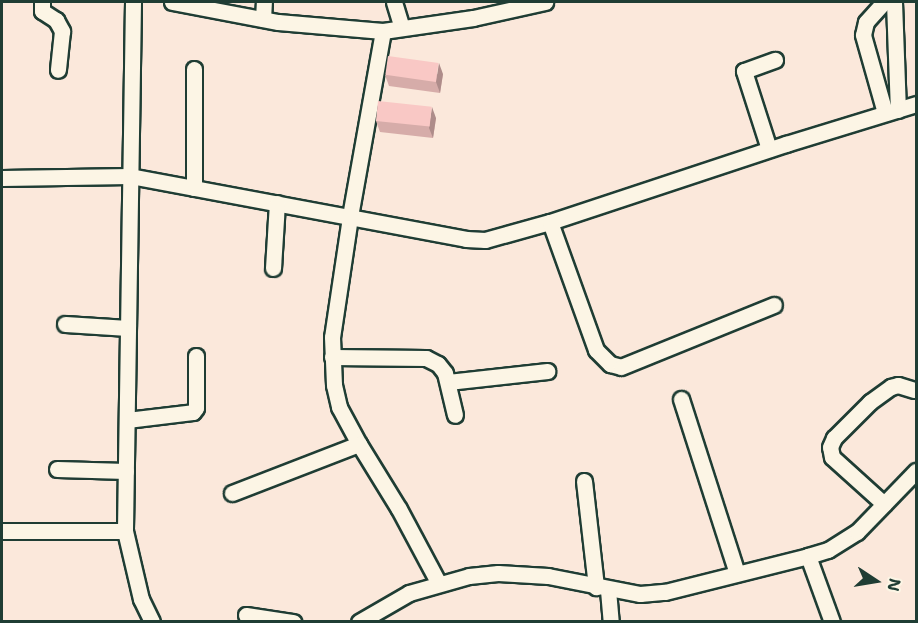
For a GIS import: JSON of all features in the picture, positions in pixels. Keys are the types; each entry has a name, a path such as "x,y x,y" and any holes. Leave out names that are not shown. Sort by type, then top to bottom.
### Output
{"street":[{"path":"42,2 42,11 56,20 62,31 58,70"},
{"path":"134,2 125,531 141,599 152,621"},
{"path":"172,2 263,19 383,31 473,18 545,2"},
{"path":"263,19 264,2"},
{"path":"394,2 402,28"},
{"path":"884,2 866,22 863,35 877,85 891,112"},
{"path":"891,112 896,79 894,2"},
{"path":"383,31 350,217 332,357 334,385 339,406 359,444 399,509 438,582"},
{"path":"769,149 744,71 775,60"},
{"path":"194,69 194,188"},
{"path":"877,85 896,79"},
{"path":"2,178 130,176 485,240 550,222 769,149 891,112 916,107"},
{"path":"273,268 277,203"},
{"path":"550,222 596,350 610,364 621,367 774,305"},
{"path":"65,324 128,328"},
{"path":"127,420 193,412 196,408 196,356"},
{"path":"332,357 426,358 438,364 448,382 455,415"},
{"path":"448,382 547,371"},
{"path":"884,504 832,457 830,447 834,438 891,387 898,385 915,390"},
{"path":"681,399 737,573"},
{"path":"232,494 359,444"},
{"path":"57,469 126,471"},
{"path":"358,621 408,593 438,582 498,573 548,576 602,589 640,594 665,592 808,556 842,543 916,471"},
{"path":"584,481 602,589 611,621"},
{"path":"2,531 125,531"},
{"path":"808,556 832,621"},
{"path":"246,615 293,621"}],"building":[{"path":"388,56 439,63 436,82 385,75"},
{"path":"378,101 432,107 430,127 376,121"}]}
